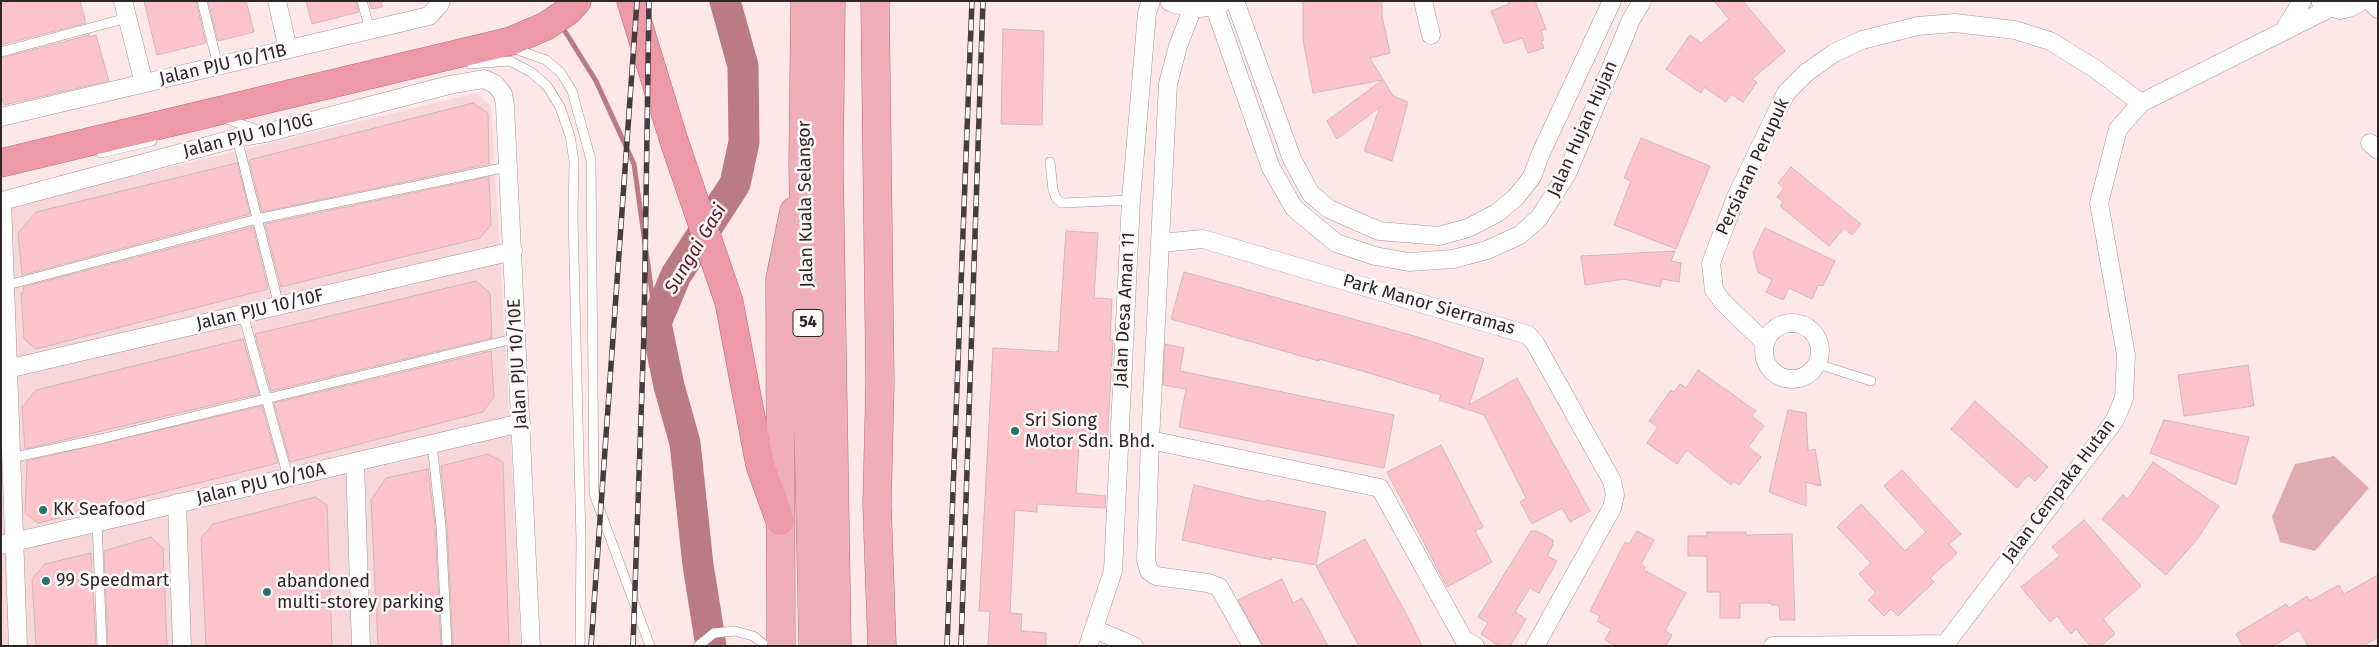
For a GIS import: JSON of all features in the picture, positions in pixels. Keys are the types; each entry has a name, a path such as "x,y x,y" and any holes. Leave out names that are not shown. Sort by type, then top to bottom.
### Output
{"highway":[{"path":"1,163 471,57 546,26 568,11 577,1"},
{"path":"631,1 674,140 729,302 760,465 780,521"},
{"name":"Jalan Kuala Selangor","path":"805,1 803,165 814,646"},
{"name":"Jalan Kuala Selangor","path":"831,1 828,164 837,646"},
{"path":"875,1 880,384 877,504 882,646"},
{"path":"782,646 780,279 803,165"}],"street":[{"path":"277,1 288,49"},
{"name":"Jalan Desa Aman 11","path":"1091,638 1113,570 1130,200 1147,12 1151,1"},
{"path":"1171,1 1193,7 1218,3"},
{"name":"Jalan Hujan Hujan","path":"1235,1 1292,159 1311,194 1329,209 1379,231 1439,236 1468,228 1497,213 1516,197 1532,177 1540,155 1612,1"},
{"path":"1424,1 1430,35"},
{"name":"Jalan Hujan Hujan","path":"1218,3 1271,168 1294,208 1336,243 1375,256 1409,262 1453,259 1487,250 1520,234 1540,218 1566,174 1631,20 1642,1"},
{"path":"2283,32 2302,1"},
{"path":"2324,5 2349,8 2362,1"},
{"path":"2370,1 2378,8"},
{"name":"Jalan PJU 10/11B","path":"1,117 429,16 440,3"},
{"name":"Jalan Cempaka Hutan","path":"1773,646 1944,645 2115,420 2124,398 2126,355 2099,203 2118,129 2141,102 2283,32 2324,5"},
{"path":"1193,7 1178,46 1168,84 1150,440 1146,560 1149,570 1156,576 1208,583 1219,587 1252,646"},
{"path":"125,9 144,83"},
{"name":"Persiaran Perupuk","path":"1765,342 1722,301 1714,290 1711,263 1736,197 1786,94 1806,73 1834,53 1862,40 1918,26 1955,23 2014,30 2050,41 2094,68 2141,102"},
{"name":"Jalan PJU 10/10G","path":"2,200 449,85 484,79 495,84"},
{"name":"Jalan PJU 10/10E","path":"495,84 503,94 505,106 531,646"},
{"path":"2,200 11,458 8,543 18,646"},
{"name":"Park Manor Sierramas","path":"1160,243 1203,239 1528,335 1535,343 1612,481 1615,495 1612,508 1535,646"},
{"name":"Jalan PJU 10/10F","path":"7,370 513,251"},
{"path":"1796,323 1808,328 1817,338 1820,350 1818,364 1811,373 1800,379 1788,380 1776,375 1768,366 1764,354 1765,342 1772,331 1783,324 1796,323"},
{"name":"Jalan PJU 10/10A","path":"8,543 521,423"},
{"path":"1150,440 1380,488 1464,640 1475,646"},
{"path":"355,462 361,646"},
{"path":"177,503 182,646"},
{"path":"1091,638 1134,646"}],"lane":[{"path":"202,1 218,66"},
{"path":"362,1 370,30"},
{"path":"1,52 125,9"},
{"path":"471,57 516,48 546,60 565,79 572,92 583,124 591,160 594,494 650,646"},
{"path":"471,57 510,61 531,72 547,86 560,107 570,136 574,161 573,217 581,541 580,646"},
{"path":"246,116 224,122 266,133"},
{"path":"92,155 165,137"},
{"path":"237,138 279,306"},
{"path":"1050,162 1052,190 1056,198 1062,203 1130,200"},
{"path":"4,286 257,219 507,167"},
{"path":"243,314 288,477"},
{"path":"11,458 100,439 517,338"},
{"path":"1818,364 1871,381"},
{"path":"432,444 441,526 447,646"},
{"path":"97,522 102,646"},
{"path":"698,646 714,633 735,631 753,636 766,646"}],"shaded area":[{"path":"476,93 491,105 521,646 2,646 1,208"},
{"path":"2334,456 2369,488 2315,551 2280,542 2272,517 2295,464"}],"building":[{"path":"11,1 80,1 86,23 1,45 1,4"},
{"path":"144,1 196,1 206,43 157,55"},
{"path":"208,1 246,1 254,32 218,41"},
{"path":"306,1 356,1 359,12 312,24"},
{"path":"369,1 381,1 382,7 371,9"},
{"path":"1303,1 1382,1 1382,16 1390,53 1370,58 1393,96 1408,102 1392,161 1364,151 1380,107 1337,139 1327,121 1382,80 1313,93 1303,40"},
{"path":"1508,1 1535,1 1546,29 1541,31 1544,40 1541,41 1544,48 1528,53 1522,38 1504,44 1491,11 1509,4"},
{"path":"1714,1 1743,1 1785,51 1752,79 1757,82 1743,102 1731,94 1726,102 1704,87 1701,93 1666,69 1690,35 1701,43 1729,19"},
{"path":"1003,29 1044,31 1042,125 1001,124"},
{"path":"89,35 90,37 96,35 109,81 4,105 1,96 1,58"},
{"path":"473,103 488,113 489,164 262,212 249,160"},
{"path":"1641,138 1710,166 1676,249 1614,225 1631,181 1624,178"},
{"path":"237,163 250,214 22,275 18,233 36,212"},
{"path":"1791,167 1861,224 1852,235 1844,228 1829,246 1780,206 1783,202 1777,197 1784,188 1778,183"},
{"path":"489,177 491,225 480,238 281,287 265,224"},
{"path":"253,227 268,289 36,349 24,339 21,293 24,292 23,287"},
{"path":"1765,228 1835,261 1823,286 1818,285 1812,299 1789,288 1783,300 1766,292 1772,280 1758,272 1753,253"},
{"path":"1066,231 1098,233 1094,298 1112,299 1110,340 1113,340 1107,445 1079,443 1076,493 1106,496 1105,508 1037,504 1037,512 1015,510 1010,613 1022,614 1021,631 1046,633 1046,646 988,646 990,611 979,611 993,348 1058,352"},
{"path":"1675,251 1671,261 1681,263 1679,282 1662,279 1660,287 1624,279 1585,285 1581,256"},
{"path":"1184,272 1418,337 1484,359 1469,405 1517,378 1590,511 1570,522 1562,508 1532,524 1520,502 1526,498 1484,415 1439,400 1441,395 1359,370 1319,359 1319,361 1171,319"},
{"path":"476,281 490,293 492,338 271,391 255,334"},
{"path":"243,339 259,394 25,449 22,407 36,390"},
{"path":"1165,344 1184,348 1180,371 1394,415 1384,468 1179,427 1186,389 1163,385"},
{"path":"491,351 494,397 483,412 290,462 274,403"},
{"path":"2248,365 2254,406 2184,416 2178,375"},
{"path":"1698,370 1756,411 1752,416 1764,426 1748,447 1761,457 1739,485 1734,481 1731,485 1687,450 1677,464 1647,443 1658,427 1649,421 1671,390 1674,392 1680,384 1686,388"},
{"path":"1975,401 2048,467 2035,481 2028,475 2017,488 1951,429"},
{"path":"262,406 278,463 38,523 25,513 27,461"},
{"path":"1788,410 1806,413 1808,451 1815,449 1821,486 1806,482 1806,506 1769,492"},
{"path":"2164,420 2249,437 2236,485 2150,453"},
{"path":"1441,445 1483,527 1475,531 1492,562 1447,587 1387,472"},
{"path":"488,454 503,462 509,646 453,646 447,526 441,466"},
{"path":"2153,462 2219,506 2198,538 2166,575 2102,519 2123,495 2128,499"},
{"path":"428,469 435,526 441,646 378,646 371,500 386,478"},
{"path":"1902,470 1961,534 1949,544 1957,553 1930,578 1934,582 1898,616 1891,609 1884,616 1868,600 1876,593 1859,574 1871,563 1837,527 1861,504 1905,551 1926,532 1884,486"},
{"path":"1194,485 1265,502 1266,500 1326,512 1316,565 1271,557 1272,560 1182,540"},
{"name":"abandoned multi-storey parking","path":"315,497 327,505 332,646 206,646 201,538 213,524"},
{"path":"2084,520 2141,586 2103,619 2115,634 2101,646 2090,646 2076,629 2071,634 2057,616 2050,622 2021,587 2060,556 2052,547"},
{"path":"1531,531 1537,531 1553,540 1553,545 1547,556 1557,561 1539,593 1530,588 1515,612 1526,619 1510,646 1499,646 1481,634 1488,623 1478,617"},
{"path":"1637,531 1654,540 1641,564 1645,567 1644,570 1686,593 1665,631 1672,635 1666,646 1615,646 1605,640 1611,629 1597,621 1600,616 1590,611 1625,542 1629,544"},
{"path":"1707,532 1746,532 1746,535 1792,534 1795,620 1780,620 1779,605 1771,605 1771,603 1740,603 1740,618 1720,618 1720,592 1707,592 1707,556 1688,556 1688,536 1707,536"},
{"path":"151,537 163,548 167,646 108,646 104,551"},
{"path":"1365,539 1422,646 1359,646 1316,566"},
{"path":"91,553 96,646 36,646 32,579 45,564"},
{"path":"2378,575 2378,637 2363,646 2308,646 2299,630 2274,646 2243,646 2236,634 2286,604 2289,608 2307,596 2310,601 2339,585 2344,594"},
{"path":"1282,579 1293,603 1302,598 1328,646 1263,646 1238,600"}],"waterway":[{"name":"Sungai Gasi","path":"711,646 698,565 685,443 669,386 656,323 676,275 735,184 744,142 743,66 725,1"},
{"path":"561,25 596,81 634,164 656,323"}],"railway":[{"path":"591,646 637,1"},
{"path":"633,646 644,332 649,1"},
{"path":"947,646 972,1"},
{"path":"961,646 983,1"}],"place":[{"name":"Sri Siong Motor Sdn. Bhd.","path":"1015,431"},
{"name":"KK Seafood","path":"43,510"},
{"name":"99 Speedmart","path":"46,581"},
{"name":"abandoned multi-storey parking","path":"267,592"}]}
